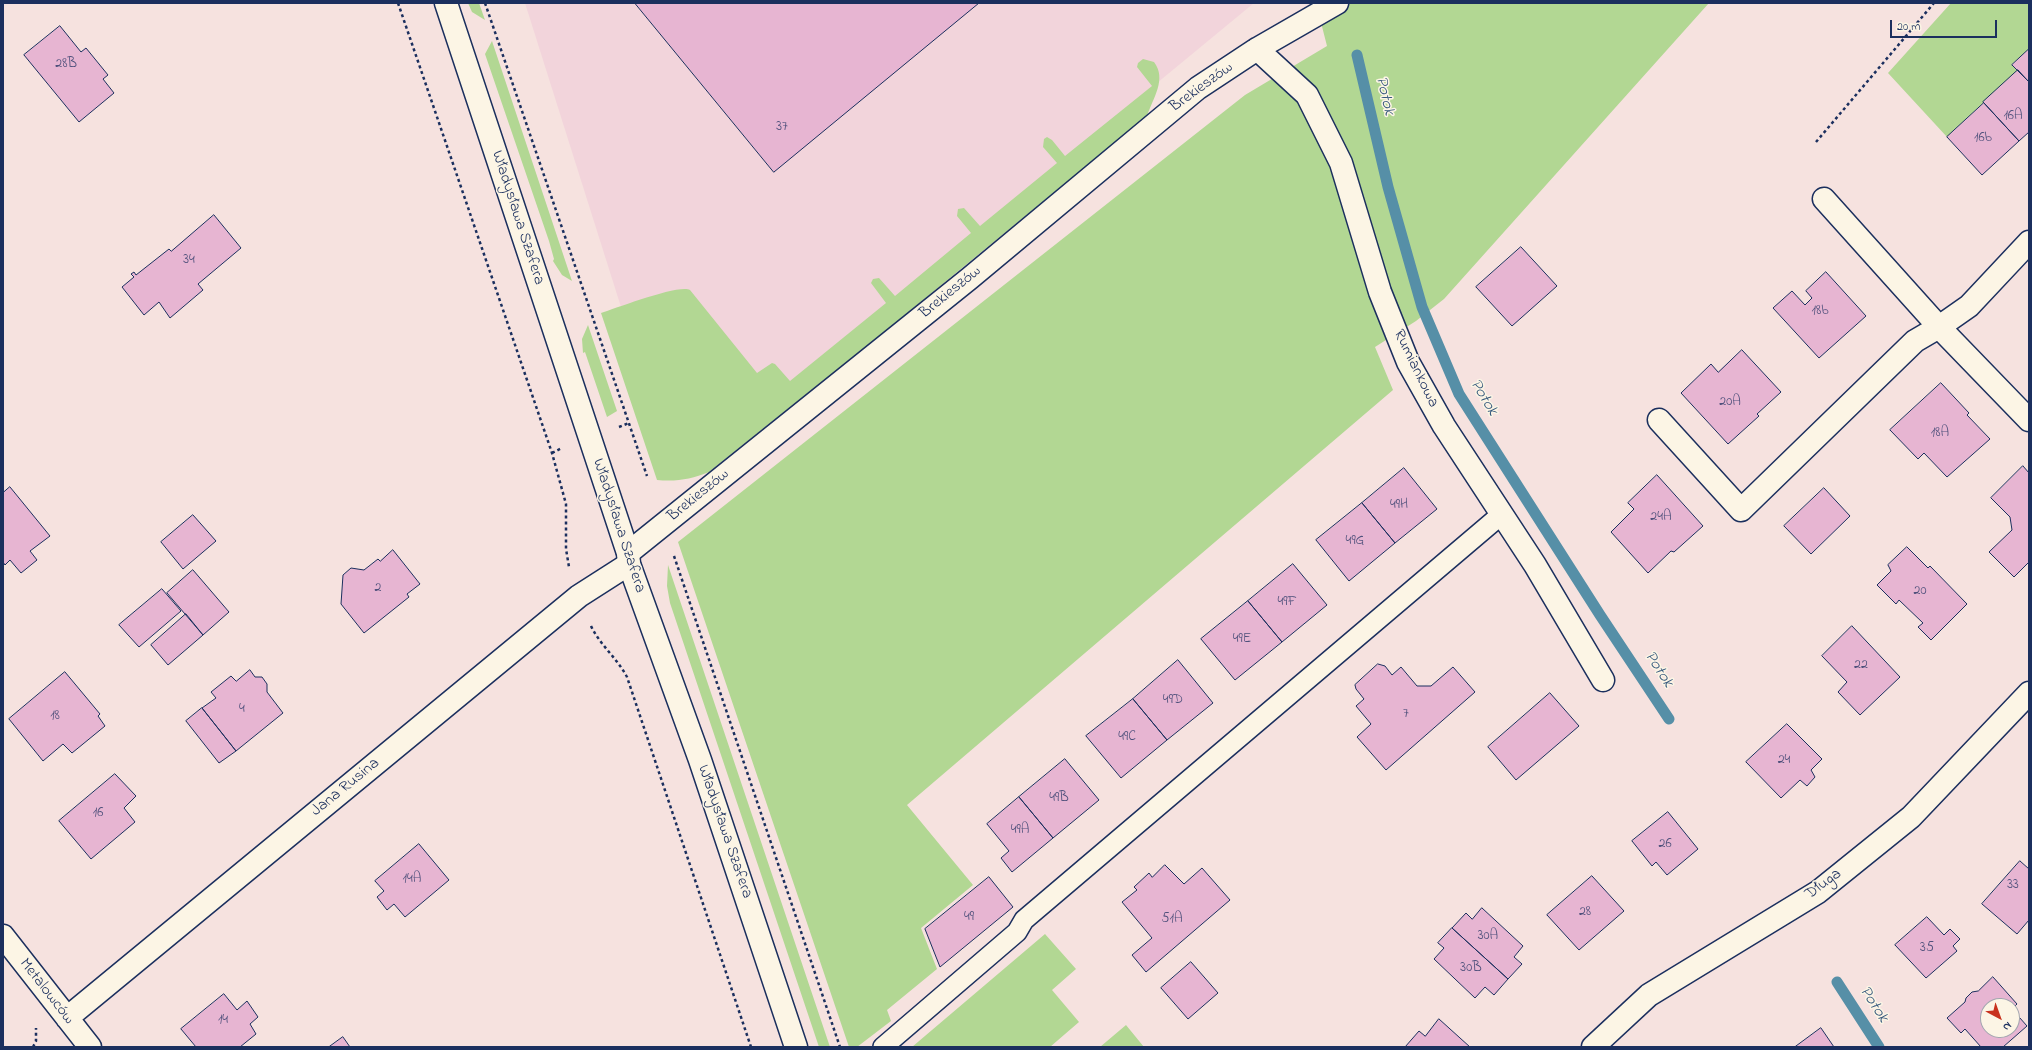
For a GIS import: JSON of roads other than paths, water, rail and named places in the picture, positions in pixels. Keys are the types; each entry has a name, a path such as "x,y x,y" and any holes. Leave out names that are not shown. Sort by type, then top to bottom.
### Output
{"street":[{"name":"Władysława Szafera","path":"446,3 629,559 700,760 796,1047"},
{"name":"Brekieszów","path":"629,559 1198,88 1257,49 1338,3"},
{"name":"Rumiankowa","path":"1257,49 1307,95 1341,163 1380,292 1408,362 1444,426 1536,565 1603,680"},
{"path":"1824,199 1939,327 2029,420"},
{"path":"1659,420 1741,510 1915,341 1939,327 1969,306 2029,242"},
{"name":"Jana Rusina","path":"67,1018 579,596 629,559"},
{"name":"Długa","path":"1594,1047 1649,995 1818,892 1904,822 2029,693"},
{"name":"Metalowców","path":"3,936 90,1047"}],"lane":[{"path":"883,1047 1017,932 1024,920 1502,514"}],"waterway":[{"name":"Potok","path":"1357,55 1388,187 1422,307 1459,394 1600,615 1669,719"},
{"name":"Potok","path":"1837,982 1879,1047"}]}
